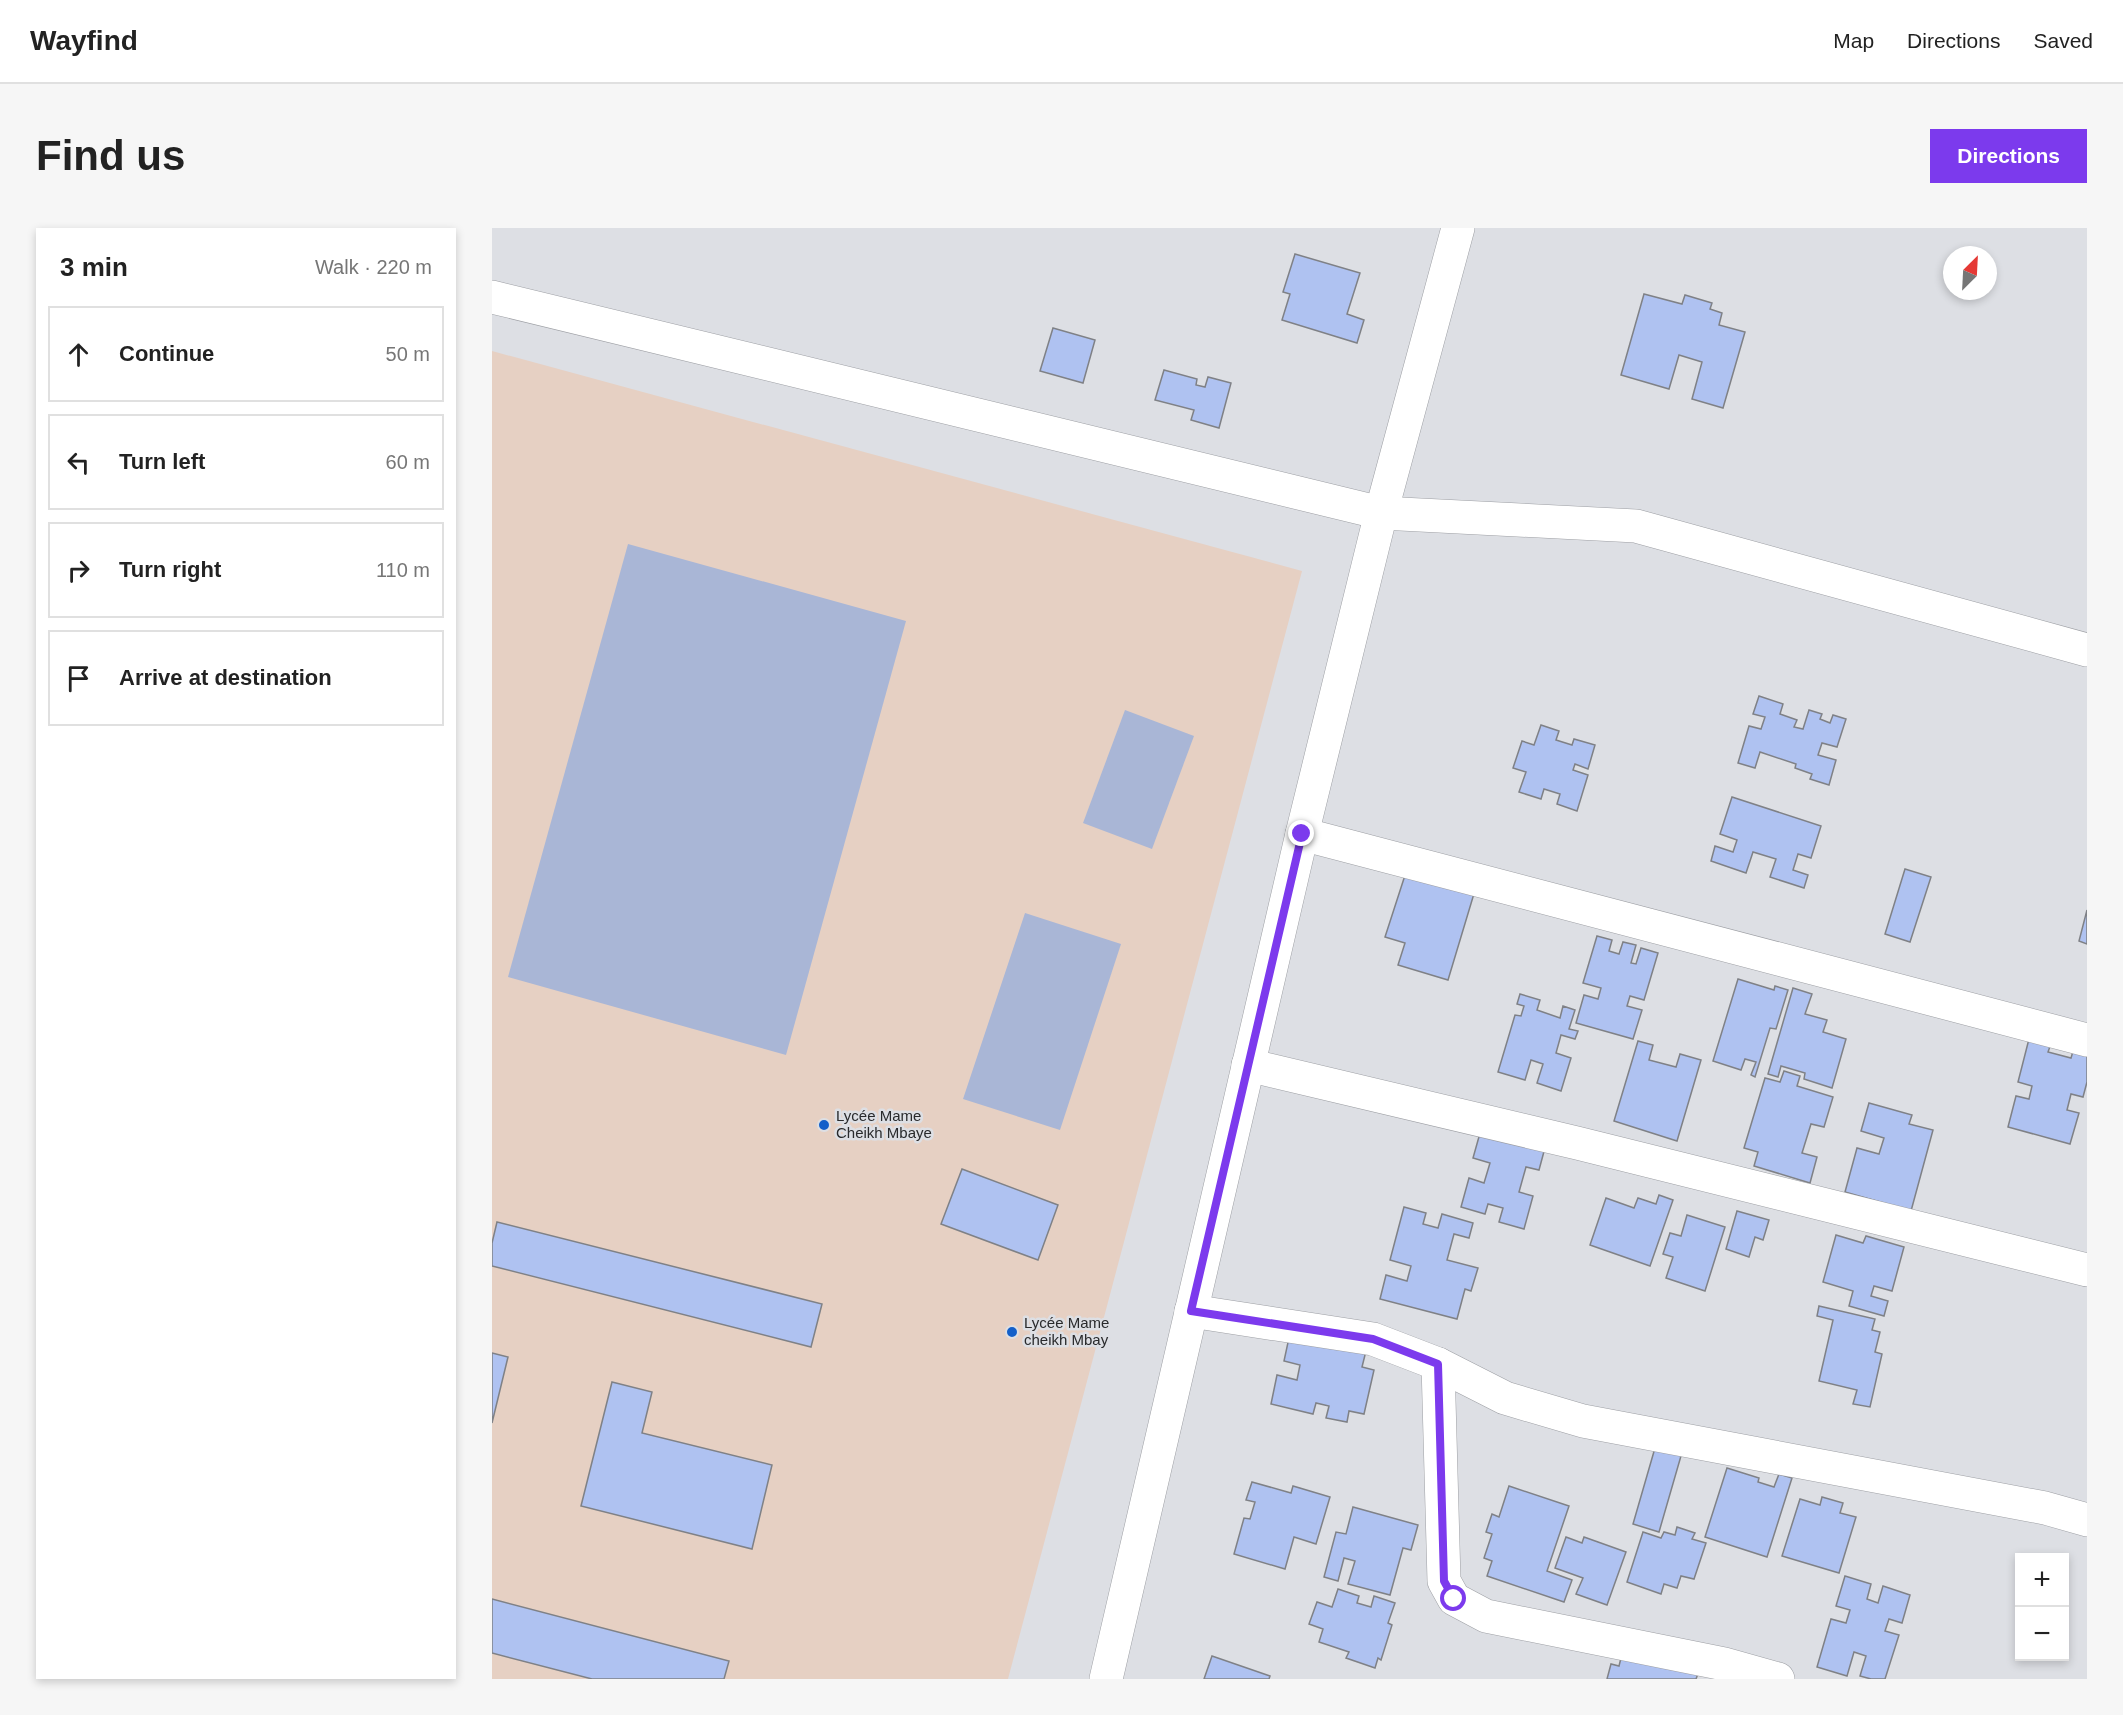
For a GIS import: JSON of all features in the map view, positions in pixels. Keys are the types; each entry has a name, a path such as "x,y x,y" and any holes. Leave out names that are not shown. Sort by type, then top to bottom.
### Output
{"street":[{"path":"1106,1679 1302,834 1381,513 1458,228"},
{"path":"492,297 1381,513 1636,526 2087,651"},
{"path":"1302,834 2087,1040"},
{"path":"1248,1065 1577,1143 2087,1270"},
{"path":"1191,1311 1373,1339 1438,1364 1505,1398 1583,1421 2044,1508 2087,1520"},
{"path":"1438,1364 1444,1581 1454,1599 1486,1616 1724,1664 1778,1679"}],"shaded area":[{"name":"Lycée Mame Cheikh Mbaye","path":"492,351 1302,571 1008,1679 492,1679"},
{"path":"628,544 906,621 786,1055 508,977"},
{"path":"1125,710 1194,736 1152,849 1083,823"},
{"path":"1025,913 1121,944 1060,1130 963,1099"}],"building":[{"path":"1295,254 1360,273 1347,314 1364,320 1357,343 1282,320 1290,294 1283,292"},
{"path":"1644,294 1682,304 1685,295 1712,303 1710,309 1722,313 1719,325 1745,332 1723,408 1692,399 1702,362 1679,355 1669,389 1621,375"},
{"path":"1053,328 1095,340 1083,383 1040,371"},
{"path":"1164,370 1197,379 1196,385 1205,387 1208,377 1231,383 1219,428 1191,420 1194,410 1155,400"},
{"path":"1759,696 1783,704 1780,714 1797,720 1794,727 1803,729 1809,710 1822,714 1820,719 1830,723 1833,715 1846,719 1837,747 1822,743 1818,755 1836,760 1829,785 1810,779 1812,774 1795,768 1796,764 1760,752 1755,768 1738,763 1749,726 1761,729 1765,717 1753,714"},
{"path":"1541,725 1559,731 1556,740 1572,745 1574,739 1595,745 1588,769 1575,764 1573,770 1588,775 1577,811 1557,804 1560,794 1544,789 1541,799 1519,792 1526,772 1513,768 1522,741 1534,745"},
{"path":"1732,797 1821,826 1811,858 1798,854 1793,870 1808,875 1804,888 1770,877 1776,859 1753,852 1746,873 1711,861 1715,846 1733,852 1737,840 1720,834"},
{"path":"1408,866 1476,887 1448,980 1398,965 1405,943 1385,937"},
{"path":"1905,869 1931,877 1910,942 1885,934"},
{"path":"2087,910 2087,944 2079,941"},
{"path":"1597,936 1612,940 1609,951 1619,954 1623,942 1636,945 1631,963 1636,964 1641,948 1658,953 1644,1000 1630,996 1627,1006 1642,1010 1633,1039 1576,1023 1584,995 1598,999 1601,988 1583,983"},
{"path":"1738,979 1774,990 1775,986 1788,990 1776,1029 1770,1028 1755,1077 1751,1075 1756,1062 1745,1059 1741,1070 1713,1061"},
{"path":"1793,988 1812,994 1805,1014 1827,1020 1823,1032 1846,1039 1832,1088 1804,1079 1805,1073 1781,1066 1778,1077 1768,1074"},
{"path":"1520,994 1540,1000 1537,1010 1560,1018 1563,1006 1575,1010 1569,1029 1578,1031 1575,1039 1561,1035 1556,1053 1571,1058 1561,1091 1537,1083 1543,1064 1531,1060 1525,1080 1498,1072 1515,1015 1521,1016 1524,1006 1517,1004"},
{"path":"2030,1035 2052,1041 2048,1052 2071,1058 2074,1048 2087,1051 2087,1082 2083,1097 2071,1094 2067,1110 2079,1113 2070,1144 2008,1127 2016,1096 2029,1099 2032,1086 2018,1082"},
{"path":"1638,1041 1653,1045 1649,1060 1676,1067 1680,1054 1701,1060 1677,1141 1614,1121"},
{"path":"1784,1071 1800,1076 1797,1086 1833,1097 1824,1127 1811,1124 1802,1153 1817,1157 1810,1183 1754,1166 1758,1152 1744,1148 1765,1078 1780,1082"},
{"path":"1869,1103 1912,1115 1909,1124 1933,1130 1911,1211 1845,1192 1857,1148 1879,1154 1884,1138 1861,1131"},
{"path":"1482,1126 1546,1144 1539,1170 1526,1167 1519,1192 1533,1196 1524,1229 1499,1222 1503,1208 1488,1204 1485,1214 1461,1207 1469,1178 1484,1183 1490,1163 1473,1158"},
{"path":"962,1169 1058,1205 1038,1260 941,1224"},
{"path":"1659,1195 1673,1200 1650,1266 1590,1245 1606,1198 1634,1208 1638,1198 1656,1204"},
{"path":"1404,1207 1426,1213 1423,1224 1438,1228 1442,1214 1473,1223 1469,1238 1454,1234 1447,1260 1478,1268 1471,1291 1465,1289 1457,1319 1380,1299 1386,1275 1407,1281 1411,1266 1390,1260"},
{"path":"1737,1211 1769,1220 1763,1240 1755,1237 1749,1257 1726,1249"},
{"path":"1687,1215 1725,1227 1705,1291 1666,1278 1673,1257 1663,1254 1670,1233 1681,1236"},
{"path":"497,1222 822,1304 811,1347 492,1266 492,1243"},
{"path":"1836,1235 1863,1243 1866,1236 1904,1247 1892,1291 1874,1286 1871,1296 1888,1301 1884,1316 1849,1306 1853,1291 1823,1282"},
{"path":"1819,1306 1875,1319 1872,1330 1880,1332 1875,1352 1882,1354 1870,1407 1853,1404 1857,1390 1819,1381 1833,1320 1817,1316"},
{"path":"1290,1333 1368,1343 1362,1367 1374,1370 1364,1414 1349,1411 1347,1422 1326,1418 1329,1406 1316,1403 1313,1414 1271,1404 1277,1375 1297,1380 1300,1365 1284,1361"},
{"path":"492,1353 508,1357 492,1423"},
{"path":"612,1382 652,1392 642,1433 772,1465 752,1549 581,1506"},
{"path":"1657,1441 1683,1449 1659,1532 1633,1524"},
{"path":"1727,1468 1759,1478 1758,1482 1774,1487 1779,1474 1792,1478 1767,1557 1705,1537"},
{"path":"1252,1482 1291,1493 1293,1486 1330,1497 1316,1544 1294,1537 1285,1569 1234,1554 1244,1518 1250,1519 1255,1502 1246,1500"},
{"path":"1509,1486 1569,1506 1547,1571 1572,1580 1564,1602 1487,1576 1492,1561 1484,1558 1492,1534 1486,1532 1492,1514 1499,1517"},
{"path":"1822,1497 1843,1503 1840,1513 1856,1517 1839,1573 1782,1556 1800,1499 1820,1505"},
{"path":"1353,1507 1418,1525 1411,1550 1403,1548 1390,1595 1348,1584 1355,1561 1344,1558 1338,1581 1324,1577 1336,1532 1346,1534"},
{"path":"1677,1527 1695,1533 1692,1539 1706,1543 1694,1579 1681,1576 1677,1588 1664,1584 1661,1594 1627,1582 1643,1532 1661,1538 1664,1532 1675,1535"},
{"path":"1566,1537 1582,1543 1584,1537 1626,1552 1607,1605 1576,1594 1583,1578 1555,1568"},
{"path":"1845,1576 1871,1584 1867,1599 1878,1603 1883,1586 1910,1595 1902,1623 1889,1619 1885,1631 1899,1635 1885,1679 1860,1676 1866,1656 1854,1652 1847,1676 1817,1667 1831,1619 1846,1623 1850,1610 1836,1606"},
{"path":"1338,1589 1359,1596 1357,1603 1371,1607 1374,1596 1395,1603 1388,1623 1392,1625 1381,1660 1378,1658 1375,1668 1346,1658 1349,1652 1319,1642 1323,1629 1309,1624 1317,1602 1332,1607"},
{"path":"492,1599 729,1661 724,1679 592,1679 492,1653"},
{"path":"1623,1650 1699,1671 1696,1679 1607,1679 1611,1664 1619,1666"},
{"path":"1212,1656 1270,1676 1269,1679 1204,1679"}],"place":[{"name":"Lycée Mame Cheikh Mbaye","path":"824,1125"},
{"name":"Lycée Mame cheikh Mbay","path":"1012,1332"}],"route":[{"path":"1302,834 1191,1311 1373,1339 1438,1364 1444,1581 1454,1599"}]}
